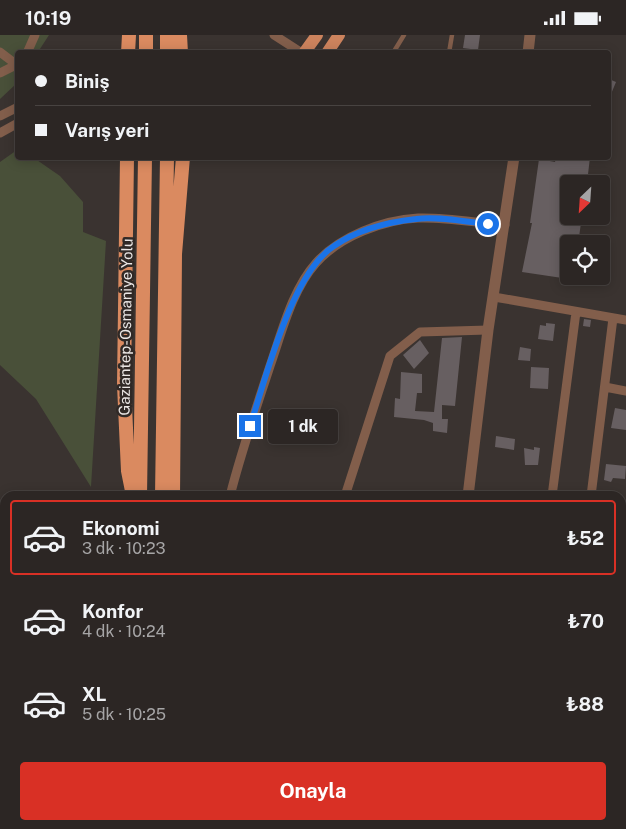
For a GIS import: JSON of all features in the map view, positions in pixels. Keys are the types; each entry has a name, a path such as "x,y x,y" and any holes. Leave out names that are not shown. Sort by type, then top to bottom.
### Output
{"highway":[{"path":"128,50 129,35"},
{"path":"146,35 146,50"},
{"path":"167,35 167,50"},
{"path":"180,35 181,50"},
{"path":"128,160 124,385 128,471 132,491"},
{"name":"Gaziantep-Osmaniye Yolu","path":"140,491 145,160"},
{"path":"162,491 167,160"},
{"path":"173,491 175,253 183,160"}],"main road":[{"path":"305,50 317,35"},
{"path":"329,50 339,35"}],"street":[{"path":"28,50 35,35"},
{"path":"274,35 298,50"},
{"path":"528,50 530,35"},
{"path":"0,52 15,63"},
{"path":"0,73 15,66"},
{"path":"0,116 15,108"},
{"path":"0,133 15,125"},
{"path":"469,491 488,330 514,160"},
{"path":"231,491 250,426 283,328 300,287 315,264 332,247 352,236 380,225 418,218 505,225"},
{"path":"494,297 626,320"},
{"path":"553,491 576,312"},
{"path":"592,491 613,318"},
{"path":"347,491 390,356 420,332 488,330"},
{"path":"605,387 626,391"}],"lane":[{"path":"395,50 404,35"},
{"path":"450,50 452,35"}],"green space":[{"path":"0,35 49,35 39,50 15,50 15,85 0,99"},
{"path":"15,151 15,160 37,160 60,176 83,202 83,232 106,241 91,487 36,399 0,365 0,162"}],"building":[{"path":"465,35 480,35 478,50 463,48"},
{"path":"611,80 616,82 611,94"},
{"path":"539,160 555,162 555,160 590,160 588,175 560,175 560,225 581,225 579,235 560,235 560,278 522,272 532,223 530,223"},
{"path":"584,319 591,320 590,327 583,326"},
{"path":"546,323 555,324 553,341 538,339 540,325 546,326"},
{"path":"462,337 455,406 442,405 442,419 448,419 447,433 433,431 433,423 424,420 394,417 395,398 400,399 401,372 422,374 422,393 417,393 415,411 434,412 442,338"},
{"path":"420,340 429,353 414,369 403,355"},
{"path":"520,347 531,349 530,361 518,360"},
{"path":"531,367 549,368 548,389 530,388"},
{"path":"615,408 626,410 626,430 611,428"},
{"path":"496,436 515,439 514,450 495,447"},
{"path":"534,447 540,448 538,465 525,465 524,448 534,450"},
{"path":"606,464 626,466 625,479 613,478 611,482 604,480"}],"route":[{"path":"250,426 283,328 300,287 315,264 332,247 352,236 380,225 418,218 488,224"}]}
